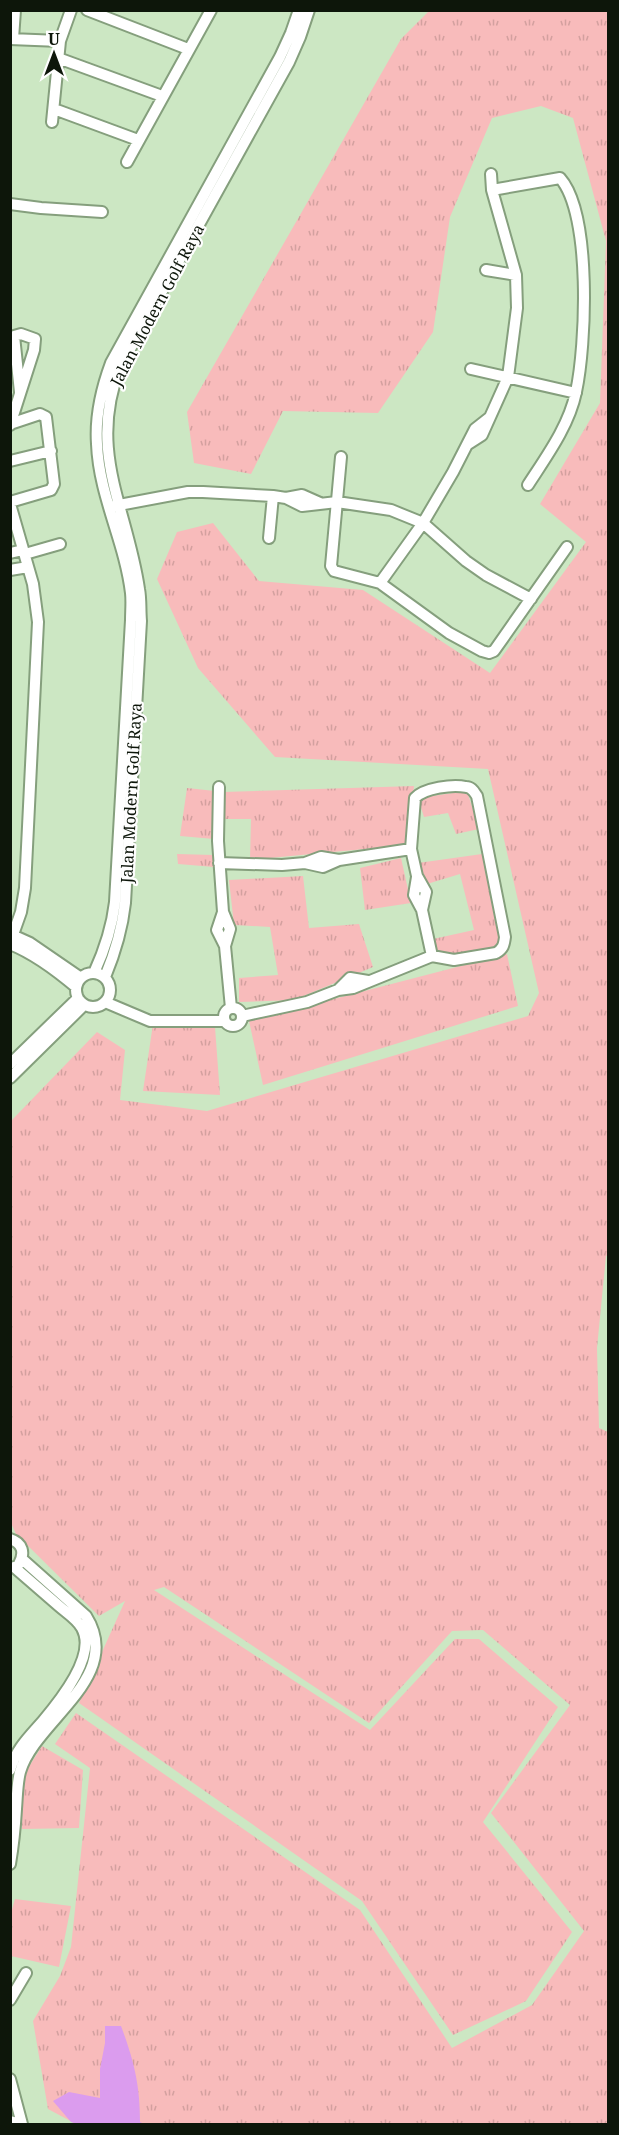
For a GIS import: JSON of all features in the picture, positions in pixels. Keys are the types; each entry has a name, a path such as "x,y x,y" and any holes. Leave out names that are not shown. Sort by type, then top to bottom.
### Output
{"street":[{"path":"15,10 12,39 60,41"},
{"path":"52,122 60,41 71,10"},
{"path":"87,10 189,49"},
{"path":"127,162 211,10"},
{"name":"Jalan Modern Golf Raya","path":"105,977 120,936 125,903 141,621 140,591 114,507 101,476 97,414 102,388 111,363 280,57 298,10"},
{"name":"Jalan Modern Golf Raya","path":"94,973 112,926 115,902 131,621 131,592 114,507 107,444 107,414 120,367 288,62 309,10"},
{"path":"58,58 162,96"},
{"path":"54,109 138,140"},
{"path":"380,583 423,523 475,429 489,418 501,398 508,377 517,308 516,275 492,190 491,174"},
{"path":"492,190 560,178 566,184 577,216 584,280 576,393 561,430 528,485"},
{"path":"10,204 102,212"},
{"path":"486,270 516,275"},
{"path":"11,424 34,351 35,339 21,334 14,336 20,392"},
{"path":"471,369 576,393"},
{"path":"10,1078 80,992 90,973 105,977 110,989 105,1002 92,1007 80,992 49,955 11,939 24,888 38,622 28,567 10,503 53,489 51,451 44,414 11,424"},
{"path":"10,461 51,451"},
{"path":"341,457 331,566 338,573 380,583 449,633 482,651 489,653 494,651 567,547"},
{"path":"114,507 188,492 286,498 302,495 320,503 337,502 391,510 423,523 466,561 486,575 531,599"},
{"path":"269,538 273,496"},
{"path":"10,553 60,544"},
{"path":"10,570 28,567"},
{"path":"242,1016 288,1008 338,990 350,978 370,981 432,956 454,960 502,950 505,937 477,795 466,786 426,790 415,798 411,849 417,876 414,895 422,910 432,956"},
{"path":"219,787 219,863 223,912 218,930 225,946 231,1008 224,1016 229,1025 236,1026 241,1022 242,1016"},
{"path":"219,863 282,865 305,863 321,857 339,860 411,849"},
{"path":"10,1065 80,992"},
{"path":"105,1002 150,1021 225,1021"},
{"path":"231,1008 236,1009 242,1016"},
{"path":"10,1539 20,1544 23,1554 15,1564"},
{"path":"10,1770 22,1743 44,1719 78,1670 85,1654 85,1634 77,1622 15,1564"},
{"path":"10,1864 19,1773 25,1758 79,1690 90,1672 96,1649 94,1628 86,1616 15,1564"},
{"path":"10,2000 26,1973"},
{"path":"10,2079 22,2124 10,2121"}],"green space":[{"path":"429,11 608,11 608,1255 606,1256 597,1348 599,1428 608,1432 608,2124 76,2124 48,2109 33,2021 60,1976 71,1947 90,1768 55,1744 76,1713 360,1910 452,2048 532,2005 584,1931 491,1813 570,1705 483,1630 452,1631 369,1723 164,1587 154,1590 370,1730 455,1639 479,1639 558,1707 483,1822 572,1932 526,2001 453,2035 362,1901 79,1703 125,1601 99,1616 16,1534 11,1523 11,1121 97,1032 125,1050 120,1100 207,1111 528,1016 539,993 488,769 275,757 198,668 157,579 177,532 213,523 259,581 363,590 490,673 586,542 540,504 600,403 606,241 573,118 541,106 492,118 450,217 433,332 378,413 283,411 251,474 194,463 187,412 401,39"},
{"path":"414,786 407,845 250,860 251,819 224,819 223,792"},
{"path":"187,788 215,791 214,839 180,836"},
{"path":"467,791 479,829 456,834 448,813 424,817 418,798"},
{"path":"177,854 213,855 214,867 178,864"},
{"path":"482,854 501,936 499,947 488,952 438,955 433,939 474,930 460,874 427,884 418,863"},
{"path":"401,858 411,903 365,910 360,868"},
{"path":"303,876 309,928 359,924 373,967 294,1000 239,1002 239,978 278,975 270,927 234,925 229,880"},
{"path":"507,954 518,1006 263,1085 249,1021"},
{"path":"153,1024 215,1027 220,1095 143,1091"},
{"path":"42,1746 83,1770 79,1828 22,1829 23,1776"},
{"path":"15,1899 71,1906 59,1967 11,1956 11,1913"}],"shaded area":[{"path":"105,2026 121,2026 135,2073 140,2122 144,2124 77,2124 71,2122 53,2101 69,2092 100,2098 100,2069 105,2043"}]}
